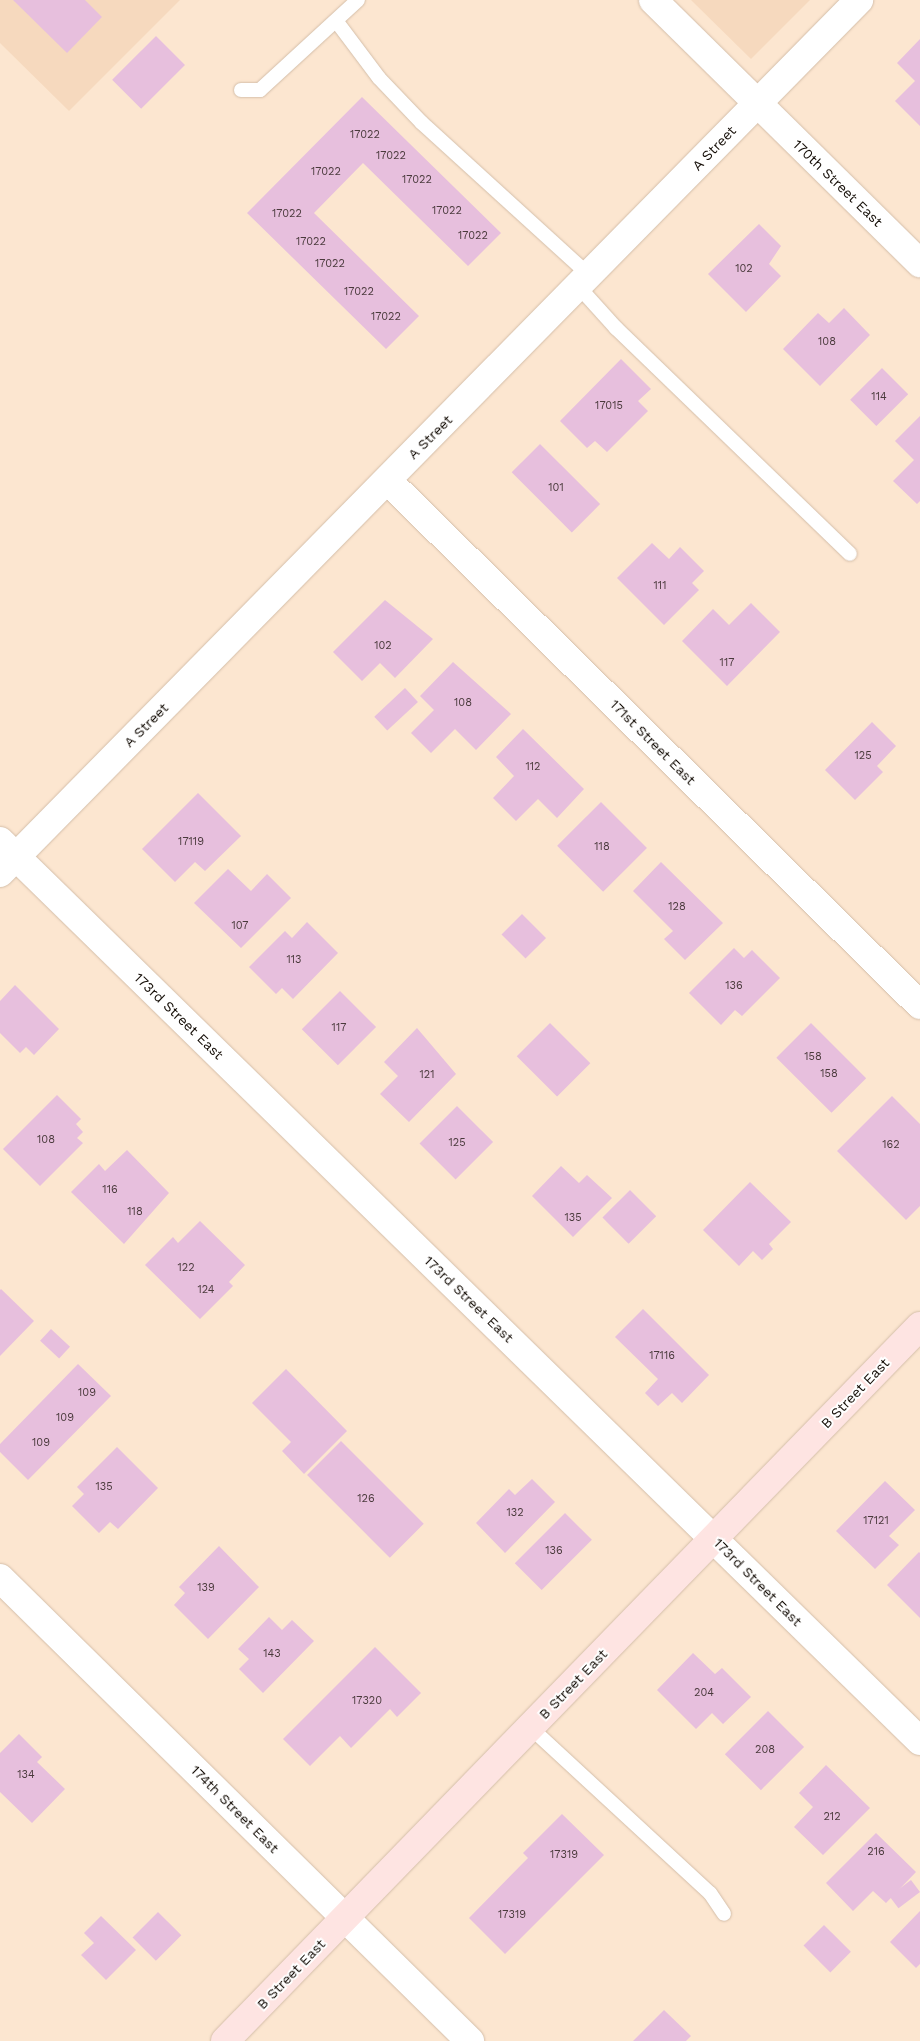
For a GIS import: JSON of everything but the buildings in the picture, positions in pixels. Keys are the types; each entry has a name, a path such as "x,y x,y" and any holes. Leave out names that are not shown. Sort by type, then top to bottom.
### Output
{"street":[{"name":"170th Street East","path":"653,0 920,263"},
{"name":"A Street","path":"5,857 387,480 859,0"},
{"name":"171st Street East","path":"387,480 920,1005"},
{"name":"173rd Street East","path":"5,857 714,1539 920,1742"},
{"name":"B Street East","path":"225,2041 920,1326"},
{"name":"174th Street East","path":"0,1578 470,2041"}],"lane":[{"path":"241,90 260,90 337,22 358,0"},
{"path":"337,22 379,78 583,281 616,328 850,554"},
{"path":"531,1728 710,1892 724,1914"}],"shaded area":[{"path":"0,0 180,0 69,111 0,43"},
{"path":"691,0 810,0 751,59"}]}
